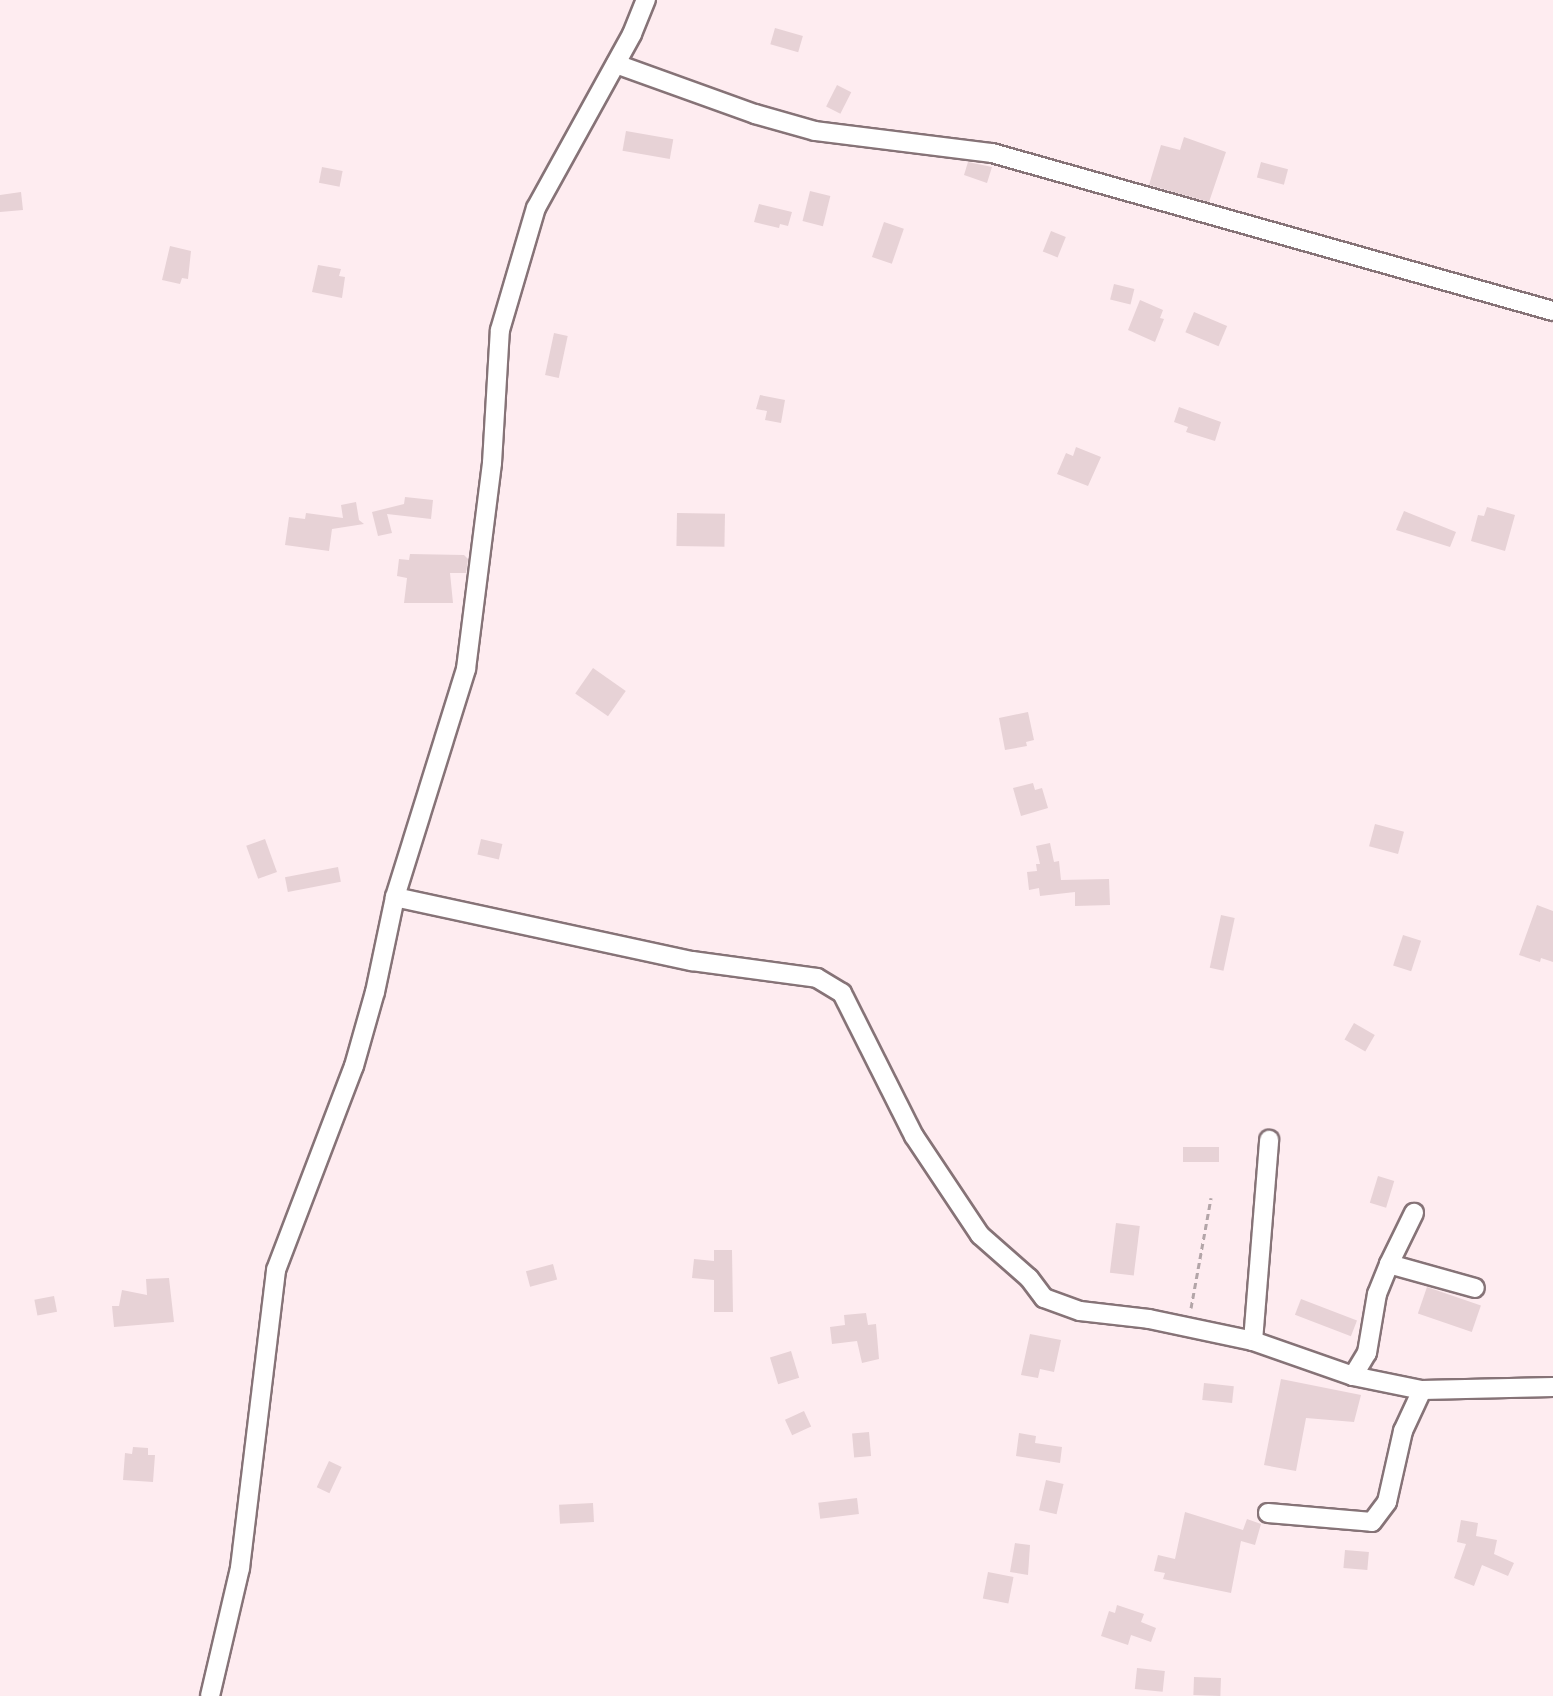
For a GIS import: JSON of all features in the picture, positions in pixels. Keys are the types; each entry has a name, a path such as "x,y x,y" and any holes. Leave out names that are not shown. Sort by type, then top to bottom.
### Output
{"street":[{"path":"210,1696 240,1568 276,1270 354,1066 375,992 395,897 466,669 492,463 500,330 536,208 616,64 646,0"},
{"path":"616,64 755,114 815,131 992,153 1553,311"},
{"path":"395,897 692,961 817,978 842,993 914,1136 980,1235 1029,1278 1044,1298 1080,1311 1149,1319 1253,1341 1353,1376 1422,1390 1553,1387"},
{"path":"1253,1341 1269,1140"},
{"path":"1353,1376 1367,1353 1377,1294 1414,1213"},
{"path":"1389,1264 1475,1288"},
{"path":"1268,1513 1372,1522 1387,1502 1403,1431 1422,1390"}],"path":[{"path":"1187,1328 1211,1198"}],"building":[{"path":"775,28 803,36 798,52 770,44"},
{"path":"837,85 851,92 840,114 826,106"},
{"path":"626,131 673,139 670,159 623,151"},
{"path":"1184,137 1226,152 1209,202 1149,185 1161,145 1180,150"},
{"path":"968,162 992,167 987,183 964,175"},
{"path":"1261,162 1288,169 1284,185 1257,177"},
{"path":"322,167 343,171 340,187 319,183"},
{"path":"810,191 830,196 823,226 803,221"},
{"path":"21,192 23,210 0,212 0,195"},
{"path":"759,204 792,212 788,226 780,224 779,228 754,222"},
{"path":"884,222 904,229 892,264 872,257"},
{"path":"1051,231 1066,237 1058,257 1043,251"},
{"path":"170,246 191,251 188,279 182,278 180,284 162,280"},
{"path":"318,265 341,269 339,276 345,277 342,298 312,292"},
{"path":"1114,284 1134,289 1131,305 1110,300"},
{"path":"1140,300 1163,310 1160,318 1164,319 1155,342 1128,330"},
{"path":"1194,312 1227,326 1219,346 1185,332"},
{"path":"554,333 568,336 559,378 545,375"},
{"path":"760,395 785,400 781,423 765,420 767,411 756,409"},
{"path":"1179,407 1221,422 1215,441 1186,432 1188,427 1174,422"},
{"path":"1076,447 1101,457 1088,486 1057,474 1066,453 1073,456"},
{"path":"405,497 433,500 431,519 387,514 392,533 378,536 372,512 404,504"},
{"path":"356,502 359,520 364,524 332,529 329,551 285,545 289,517 305,519 306,513 343,518 341,505"},
{"path":"1487,507 1515,515 1505,551 1471,541 1478,515 1484,516"},
{"path":"1404,511 1456,532 1450,547 1396,530"},
{"path":"677,513 725,514 724,547 676,546"},
{"path":"410,554 464,555 468,559 466,573 450,573 453,603 404,603 407,578 397,576 399,559 409,560"},
{"path":"593,668 626,691 608,716 575,693"},
{"path":"1028,712 1034,740 1026,742 1027,746 1005,750 999,718"},
{"path":"1033,783 1035,790 1042,788 1048,808 1021,816 1013,788"},
{"path":"1375,824 1404,832 1398,854 1369,846"},
{"path":"265,839 277,872 258,879 246,846"},
{"path":"481,839 502,844 499,860 477,855"},
{"path":"1050,843 1054,862 1059,861 1061,880 1109,879 1110,905 1075,906 1075,892 1040,896 1039,888 1029,890 1027,872 1037,871 1036,864 1040,864 1036,846"},
{"path":"338,867 341,882 288,892 285,877"},
{"path":"1537,905 1553,911 1553,962 1541,958 1540,962 1519,955"},
{"path":"1221,915 1235,918 1223,971 1210,968"},
{"path":"1403,935 1421,941 1411,971 1393,965"},
{"path":"1354,1023 1375,1035 1365,1051 1344,1039"},
{"path":"1183,1147 1219,1147 1219,1162 1183,1162"},
{"path":"1378,1176 1394,1181 1386,1208 1370,1203"},
{"path":"1116,1223 1140,1226 1134,1276 1110,1273"},
{"path":"714,1250 732,1250 733,1312 714,1312 714,1280 692,1278 694,1259 714,1261"},
{"path":"553,1264 557,1279 530,1287 526,1271"},
{"path":"169,1278 174,1322 114,1327 112,1306 119,1306 122,1290 147,1295 146,1279"},
{"path":"1427,1287 1481,1306 1472,1332 1418,1313"},
{"path":"54,1296 57,1312 37,1316 34,1300"},
{"path":"1301,1299 1357,1321 1351,1336 1295,1315"},
{"path":"866,1313 868,1325 876,1324 879,1359 862,1363 857,1341 832,1344 830,1327 845,1325 844,1315"},
{"path":"1030,1334 1061,1340 1054,1372 1040,1369 1038,1378 1021,1375"},
{"path":"791,1351 799,1378 778,1384 770,1357"},
{"path":"1281,1379 1361,1395 1354,1422 1306,1418 1296,1471 1264,1465"},
{"path":"1204,1383 1234,1386 1232,1403 1202,1400"},
{"path":"804,1411 811,1426 792,1435 785,1420"},
{"path":"869,1432 871,1456 854,1457 852,1433"},
{"path":"1019,1433 1036,1436 1035,1443 1062,1447 1060,1463 1016,1456"},
{"path":"133,1447 148,1448 148,1455 155,1455 153,1482 123,1480 125,1453 132,1454"},
{"path":"329,1461 342,1467 329,1493 317,1487"},
{"path":"1046,1480 1064,1484 1057,1514 1039,1510"},
{"path":"857,1498 859,1514 820,1519 818,1503"},
{"path":"593,1503 594,1522 560,1524 559,1505"},
{"path":"1185,1512 1243,1530 1247,1519 1261,1524 1255,1545 1241,1541 1231,1593 1163,1579 1165,1573 1154,1571 1158,1555 1175,1559"},
{"path":"1461,1520 1478,1523 1476,1536 1497,1540 1494,1554 1514,1563 1508,1576 1482,1565 1474,1586 1454,1578 1466,1544 1457,1542"},
{"path":"1015,1543 1030,1545 1028,1575 1010,1572"},
{"path":"1345,1550 1369,1552 1367,1570 1343,1568"},
{"path":"988,1572 1014,1577 1008,1603 983,1599"},
{"path":"1117,1605 1144,1614 1141,1622 1156,1628 1151,1642 1131,1635 1128,1645 1101,1636 1109,1611 1115,1613"},
{"path":"1137,1668 1165,1671 1163,1692 1135,1689"},
{"path":"1194,1677 1221,1678 1220,1696 1193,1695"}]}
